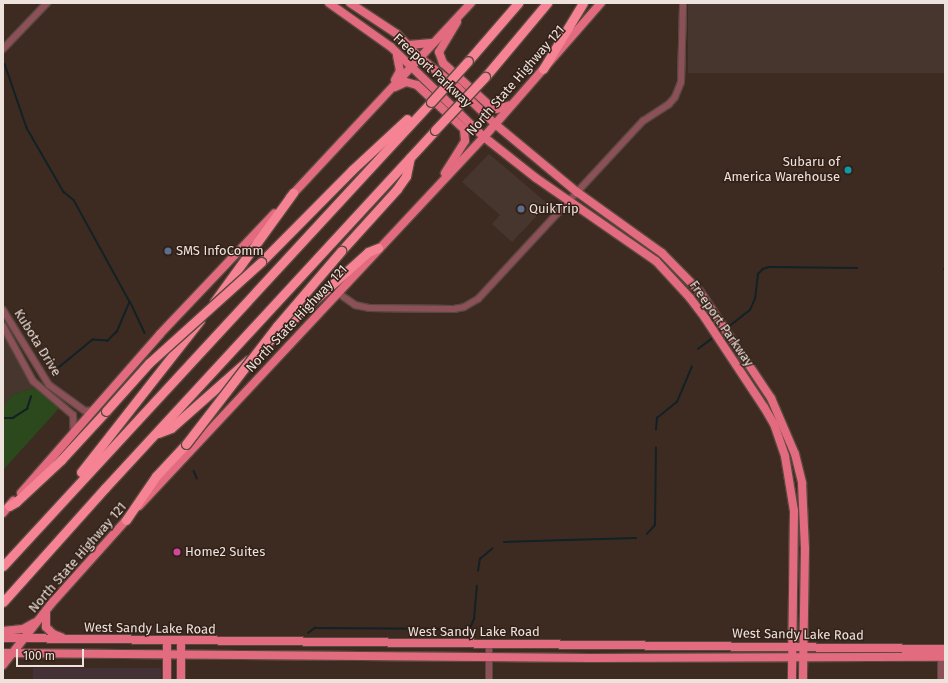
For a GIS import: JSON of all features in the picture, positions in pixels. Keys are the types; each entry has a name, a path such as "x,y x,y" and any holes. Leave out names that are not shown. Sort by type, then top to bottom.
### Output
{"highway":[{"path":"3,566 468,61 518,3"},
{"path":"3,602 485,77 547,3"},
{"path":"543,69 583,3"},
{"path":"6,509 16,502 61,460 149,363 261,262 352,170 420,108 428,104"},
{"path":"126,520 156,476 186,444 277,326 341,251 397,189 406,176 410,157"},
{"path":"80,481 82,471 184,341 293,193"},
{"path":"156,434 171,428 368,252 378,248"}],"main road":[{"name":"Freeport Parkway","path":"329,3 397,54 484,137 569,202 656,261 690,298 774,424 791,485 794,548 792,658"},
{"name":"Freeport Parkway","path":"350,3 397,34 419,57 458,88 509,136 577,192 662,253 700,292 730,339 771,398 795,454 802,483 805,548 803,658"},
{"name":"North State Highway 121","path":"3,665 46,611 126,520 338,293 378,248 484,137 601,3"},
{"path":"6,509 160,334 469,5"},
{"path":"469,5 442,47 440,59 491,107 497,109 512,104"},
{"path":"408,45 433,42"},
{"path":"389,90 400,71 397,54"},
{"path":"389,90 406,82 417,85 464,129 465,141 433,191"},
{"path":"505,114 504,123 509,136"},
{"path":"472,149 485,145 498,147"},
{"path":"794,548 805,548"},
{"path":"46,611 46,627 49,631 68,639"},
{"path":"3,631 23,629 38,621"},
{"name":"West Sandy Lake Road","path":"3,638 167,641 664,645 943,653"},
{"path":"167,641 167,680"},
{"path":"181,641 181,680"},
{"path":"297,642 297,655"},
{"path":"664,645 666,658"},
{"name":"West Sandy Lake Road","path":"3,653 803,658 943,653"},
{"path":"792,658 792,680"},
{"path":"802,680 803,658"}],"street":[{"path":"3,49 47,3"},
{"path":"338,293 355,305 369,308 464,307 478,299 643,121 669,104 675,97 681,82 683,3"},
{"name":"Kubota Drive","path":"3,310 49,384 86,411 94,410"},
{"name":"Kubota Drive","path":"3,326 33,381 72,416 74,433"},
{"path":"489,644 489,680"},
{"path":"941,680 943,653"}],"shaded area":[{"path":"688,3 945,3 945,73 688,73"},
{"path":"489,154 548,204 512,242 492,224 500,215 462,182"},
{"path":"3,328 35,388 13,394 3,407"},
{"path":"33,668 161,668 161,680 33,680"}],"green space":[{"path":"35,388 61,406 3,470 3,407 13,394"}],"waterway":[{"path":"5,64 27,128 64,192 74,200 130,302 117,332 108,341 93,340 60,367"},
{"path":"727,328 750,310 755,299 758,274 763,269 769,267 857,268"},
{"path":"131,303 145,333"},
{"path":"698,349 714,337"},
{"path":"656,430 657,418 677,402 692,367"},
{"path":"3,418 13,418 27,409 31,397"},
{"path":"647,534 655,525 656,448"},
{"path":"194,471 197,478"},
{"path":"504,542 636,538"},
{"path":"478,571 480,559 492,549"},
{"path":"308,633 315,628 465,629 471,626 474,619 477,586"}],"place":[{"name":"Subaru of America Warehouse","path":"848,170"},
{"name":"QuikTrip","path":"521,209"},
{"name":"SMS InfoComm","path":"168,251"},
{"name":"Home2 Suites","path":"177,552"}]}
